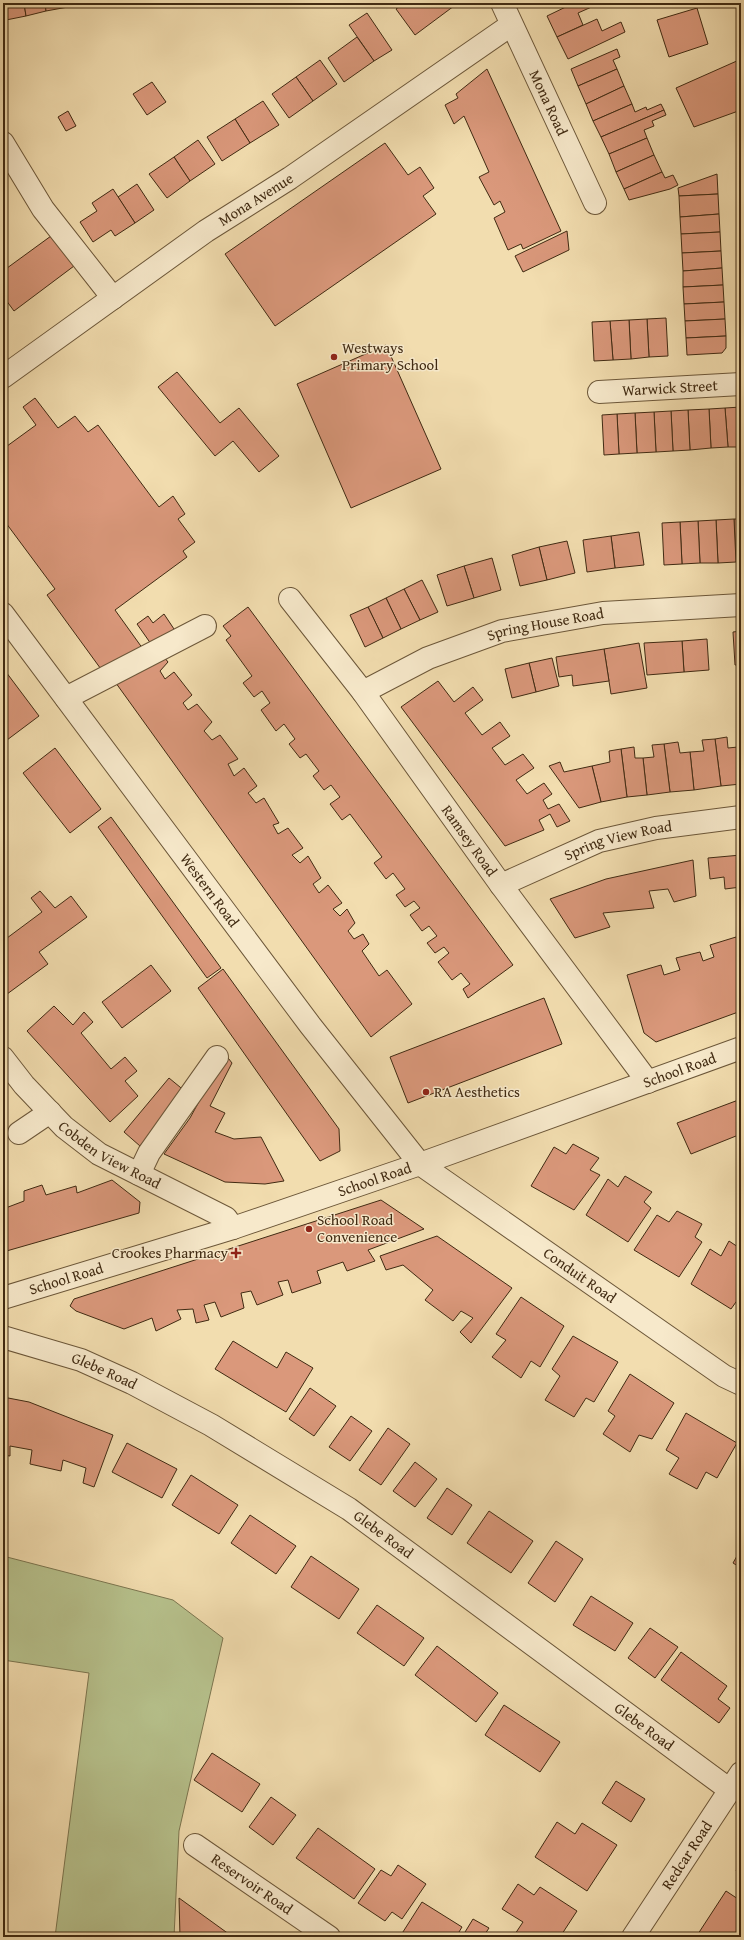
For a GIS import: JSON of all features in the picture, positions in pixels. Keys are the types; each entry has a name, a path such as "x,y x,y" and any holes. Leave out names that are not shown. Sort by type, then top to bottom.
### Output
{"street":[{"name":"Mona Road","path":"502,3 595,202"},
{"name":"Mona Avenue","path":"3,377 206,231 290,178 512,25"},
{"path":"3,143 44,209 113,298"},
{"name":"Warwick Street","path":"599,392 741,384"},
{"name":"Ramsey Road","path":"290,599 363,692 501,885 648,1082"},
{"name":"Spring House Road","path":"363,692 428,658 502,631 603,614 741,605"},
{"name":"Western Road","path":"3,614 310,1025 420,1164"},
{"path":"66,698 205,626"},
{"name":"Spring View Road","path":"501,885 599,841 656,828 741,817"},
{"name":"School Road","path":"3,1298 233,1228 420,1164 741,1048"},
{"path":"139,1174 150,1153 217,1057"},
{"name":"Cobden View Road","path":"3,1058 24,1085 64,1127 99,1154 226,1218 233,1228"},
{"path":"19,1133 50,1112"},
{"name":"Conduit Road","path":"420,1164 724,1376 741,1384"},
{"name":"Glebe Road","path":"3,1337 81,1360 132,1383 211,1425 349,1510 736,1782"},
{"name":"Redcar Road","path":"633,1937 736,1782"},
{"name":"Reservoir Road","path":"196,1845 329,1937"}],"green space":[{"path":"3,1556 173,1600 223,1638 179,1831 174,1937 55,1937 89,1673 3,1660"}],"building":[{"path":"3,3 24,3 26,16 6,20"},
{"path":"24,3 45,3 46,11 26,16"},
{"path":"45,3 67,3 68,7 46,11"},
{"path":"67,3 89,3 68,7"},
{"path":"404,3 458,3 415,35 396,9"},
{"path":"574,3 595,3 596,5 578,13 583,25 557,37 547,16"},
{"path":"697,8 708,44 669,57 657,20"},
{"path":"367,13 392,50 374,61 349,25"},
{"path":"597,19 602,31 621,22 625,32 568,59 557,37"},
{"path":"357,37 374,61 344,82 328,58"},
{"path":"617,49 620,57 613,60 617,69 578,86 571,69"},
{"path":"320,60 337,84 313,101 296,77"},
{"path":"739,60 741,63 741,110 694,127 676,88"},
{"path":"487,69 561,231 523,249 521,244 508,250 494,218 505,212 500,201 494,205 479,177 489,172 464,116 454,124 445,105 458,98 456,94"},
{"path":"617,69 624,86 586,104 578,86"},
{"path":"296,77 313,101 289,118 272,94"},
{"path":"152,82 166,102 147,115 133,94"},
{"path":"624,86 632,104 593,121 586,104"},
{"path":"263,101 279,125 250,143 235,119"},
{"path":"632,104 635,112 646,107 647,110 661,104 664,110 601,137 593,121"},
{"path":"664,110 666,115 652,121 654,126 644,130 647,138 609,154 601,137"},
{"path":"68,111 76,126 66,131 58,117"},
{"path":"235,119 250,143 222,161 207,137"},
{"path":"647,138 654,155 616,172 609,154"},
{"path":"198,140 215,164 190,181 174,157"},
{"path":"385,143 408,175 420,167 434,188 423,196 436,214 275,326 225,254"},
{"path":"654,155 662,172 624,189 616,172"},
{"path":"174,157 190,181 167,198 149,174"},
{"path":"662,172 665,178 673,175 678,185 670,189 629,200 624,189"},
{"path":"717,174 718,194 679,196 678,188"},
{"path":"137,184 154,210 135,223 118,197"},
{"path":"113,189 135,223 115,236 111,230 93,242 80,222 97,211 92,203"},
{"path":"718,194 719,214 680,217 679,196"},
{"path":"719,214 720,232 681,234 680,217"},
{"path":"567,231 569,250 523,272 515,256"},
{"path":"720,232 721,251 682,253 681,234"},
{"path":"51,236 74,266 14,311 3,296 3,271"},
{"path":"721,251 722,268 683,271 682,253"},
{"path":"722,268 723,285 683,287 683,271"},
{"path":"723,285 724,302 684,304 683,287"},
{"path":"724,302 725,319 685,321 684,304"},
{"path":"666,318 668,356 649,357 647,319"},
{"path":"647,319 649,357 631,359 629,320"},
{"path":"725,319 726,336 686,338 685,321"},
{"path":"629,320 631,359 613,360 610,321"},
{"path":"610,321 613,360 594,361 592,322"},
{"path":"726,336 726,348 722,353 687,355 686,338"},
{"path":"386,345 441,469 351,508 297,384"},
{"path":"177,372 220,423 239,408 279,456 259,472 233,441 215,456 158,387"},
{"path":"35,398 58,428 75,416 88,432 98,425 159,507 173,496 185,514 178,519 195,542 183,551 187,557 115,610 143,649 106,676 47,595 55,589 3,519 3,449 36,425 23,407"},
{"path":"741,407 741,447 728,447 725,408"},
{"path":"725,408 728,447 711,448 709,409"},
{"path":"709,409 711,448 690,450 688,410"},
{"path":"688,410 690,450 673,451 671,411"},
{"path":"671,411 673,451 656,452 654,412"},
{"path":"654,412 656,452 637,453 635,413"},
{"path":"635,413 637,453 619,454 617,414"},
{"path":"617,414 619,454 604,455 602,415"},
{"path":"734,519 741,519 741,561 736,562"},
{"path":"734,519 736,562 718,563 716,520"},
{"path":"716,520 718,563 700,563 698,521"},
{"path":"698,521 700,563 682,564 680,522"},
{"path":"680,522 682,564 664,565 662,523"},
{"path":"639,532 644,565 615,568 611,536"},
{"path":"611,536 615,568 587,572 583,540"},
{"path":"567,541 575,573 547,580 539,547"},
{"path":"539,547 547,580 520,586 512,555"},
{"path":"492,558 501,590 474,598 464,566"},
{"path":"464,566 474,598 447,606 437,575"},
{"path":"422,580 438,612 420,620 404,589"},
{"path":"404,589 420,620 401,629 386,598"},
{"path":"386,598 401,629 383,638 368,607"},
{"path":"248,607 513,965 468,998 463,989 470,984 461,973 452,980 438,962 449,953 444,947 435,953 427,943 437,936 429,926 422,931 410,915 420,908 414,901 405,907 396,895 405,889 393,873 386,879 374,863 382,857 350,814 342,820 330,804 340,797 331,785 324,790 313,776 319,771 306,754 300,758 289,744 295,739 284,724 276,731 261,710 270,703 262,691 254,697 243,683 252,676 226,640 231,636 223,626"},
{"path":"368,607 383,638 365,647 350,615"},
{"path":"164,614 178,635 156,651 137,624 148,616 153,623"},
{"path":"741,631 741,665 735,665 733,632"},
{"path":"707,639 709,670 684,672 682,641"},
{"path":"682,641 684,672 647,675 644,643"},
{"path":"639,643 647,688 611,694 604,649"},
{"path":"604,649 609,681 573,686 572,675 559,677 556,657"},
{"path":"160,652 168,662 160,671 165,679 174,672 192,695 183,703 188,710 197,704 212,722 204,731 212,740 220,735 238,759 228,764 234,776 244,768 257,786 248,793 256,803 264,798 279,823 273,825 278,834 288,828 303,848 292,855 300,863 308,856 321,878 313,884 319,893 328,885 342,903 333,909 340,916 347,909 355,923 348,931 354,939 363,934 369,944 362,951 379,976 387,970 412,1004 371,1037 113,679"},
{"path":"552,658 559,686 536,692 529,663"},
{"path":"529,663 536,692 512,698 505,669"},
{"path":"3,668 39,716 7,740 3,734"},
{"path":"438,681 454,702 473,687 483,700 465,713 482,735 500,722 510,736 492,748 505,765 523,754 534,768 516,780 527,794 544,783 552,794 543,800 548,809 559,804 570,821 557,827 550,814 539,820 544,830 505,846 401,707"},
{"path":"727,737 728,748 738,747 741,784 721,786 715,739"},
{"path":"715,739 721,786 694,790 690,752 704,751 702,740"},
{"path":"678,742 680,753 690,752 694,790 670,792 664,744"},
{"path":"664,744 670,792 647,795 643,758 654,757 652,745"},
{"path":"741,746 741,771 738,747"},
{"path":"634,747 635,758 643,758 647,795 627,797 621,749"},
{"path":"55,748 101,809 70,833 23,773"},
{"path":"621,749 627,797 601,802 592,766 610,762 609,751"},
{"path":"560,762 564,772 592,766 601,802 579,808 549,766"},
{"path":"111,817 221,968 207,978 98,827"},
{"path":"741,855 741,887 725,889 724,877 710,879 708,858"},
{"path":"693,860 696,896 674,902 668,889 649,891 654,908 603,913 610,927 575,938 550,899 606,879"},
{"path":"40,891 55,908 71,896 87,917 39,952 48,964 3,997 3,941 42,912 31,898"},
{"path":"736,937 739,947 741,947 741,1011 656,1042 644,1033 627,975 661,965 664,975 680,970 676,958 700,952 703,961 714,957 710,945"},
{"path":"151,965 171,991 122,1028 102,1002"},
{"path":"223,969 339,1129 340,1151 320,1161 198,988"},
{"path":"544,998 562,1044 408,1103 390,1057"},
{"path":"54,1006 73,1025 84,1012 93,1022 81,1033 111,1069 125,1057 137,1071 125,1081 138,1096 110,1122 27,1031"},
{"path":"225,1054 232,1063 210,1106 225,1113 215,1132 234,1139 261,1137 284,1181 265,1184 225,1182 164,1154 190,1118"},
{"path":"169,1078 186,1092 140,1146 124,1132"},
{"path":"741,1099 741,1134 691,1154 677,1123"},
{"path":"573,1144 599,1158 590,1170 600,1175 574,1210 531,1186 554,1147 566,1154"},
{"path":"625,1176 652,1192 644,1202 651,1208 628,1242 586,1215 608,1179 618,1187"},
{"path":"112,1180 140,1202 139,1213 3,1252 3,1209 24,1201 24,1191 42,1185 46,1195 76,1186 77,1193"},
{"path":"381,1200 424,1229 368,1250 375,1261 347,1271 343,1262 317,1271 321,1283 292,1293 288,1280 278,1282 283,1295 257,1305 251,1291 241,1293 244,1308 221,1317 215,1302 204,1305 209,1320 196,1323 193,1309 177,1310 181,1319 156,1331 152,1318 124,1329 76,1311 70,1306 74,1299"},
{"path":"677,1211 702,1224 695,1237 702,1242 679,1277 634,1250 657,1215 669,1222"},
{"path":"437,1236 512,1288 471,1343 460,1332 473,1318 461,1311 453,1321 425,1300 433,1290 403,1265 386,1270 380,1256"},
{"path":"729,1241 741,1249 741,1295 731,1309 691,1284 710,1249 721,1256"},
{"path":"521,1297 564,1326 540,1367 531,1361 521,1378 492,1357 506,1340 496,1334"},
{"path":"573,1336 618,1362 594,1402 586,1398 574,1417 545,1400 560,1376 552,1369"},
{"path":"233,1341 277,1368 286,1352 313,1368 286,1412 215,1369"},
{"path":"630,1374 674,1403 652,1439 639,1435 630,1452 603,1434 615,1416 608,1411"},
{"path":"310,1388 336,1406 314,1436 289,1419"},
{"path":"3,1397 29,1402 113,1435 94,1487 83,1483 86,1468 63,1460 61,1471 30,1464 32,1450 10,1446 10,1456 3,1455"},
{"path":"686,1413 737,1443 717,1478 706,1472 697,1489 669,1474 679,1458 666,1450"},
{"path":"351,1416 372,1431 350,1461 329,1447"},
{"path":"388,1428 410,1444 381,1485 359,1470"},
{"path":"127,1443 177,1469 162,1498 112,1472"},
{"path":"415,1462 437,1479 415,1507 393,1491"},
{"path":"191,1475 238,1505 219,1534 172,1505"},
{"path":"447,1488 472,1505 452,1535 427,1518"},
{"path":"489,1511 533,1541 511,1573 467,1543"},
{"path":"250,1515 296,1546 276,1574 231,1543"},
{"path":"556,1541 583,1559 555,1602 528,1583"},
{"path":"741,1549 741,1568 733,1563"},
{"path":"311,1556 359,1589 339,1619 291,1587"},
{"path":"591,1596 633,1623 615,1651 573,1625"},
{"path":"377,1605 424,1638 404,1666 357,1633"},
{"path":"650,1628 678,1647 655,1678 628,1658"},
{"path":"437,1646 498,1693 476,1722 415,1675"},
{"path":"681,1652 727,1686 718,1699 730,1708 719,1723 661,1680"},
{"path":"504,1705 560,1742 540,1772 485,1735"},
{"path":"212,1753 260,1784 242,1812 194,1780"},
{"path":"616,1781 645,1799 631,1822 602,1803"},
{"path":"271,1797 296,1815 273,1845 249,1827"},
{"path":"557,1822 575,1834 582,1823 617,1845 587,1891 535,1857"},
{"path":"318,1828 375,1869 354,1899 296,1858"},
{"path":"741,1863 741,1874 736,1871"},
{"path":"398,1865 426,1884 402,1919 392,1912 385,1921 358,1903 381,1870 391,1876"},
{"path":"518,1884 534,1895 540,1887 577,1911 560,1937 520,1937 515,1934 523,1922 502,1909"},
{"path":"726,1891 741,1901 741,1934 739,1937 696,1937"},
{"path":"179,1898 233,1937 180,1937"},
{"path":"422,1902 462,1927 456,1937 405,1937 401,1935"},
{"path":"473,1919 489,1928 483,1937 462,1937"}],"place":[{"name":"Westways Primary School","path":"334,357"},
{"name":"RA Aesthetics","path":"426,1092"},
{"name":"School Road Convenience","path":"309,1229"},
{"name":"Crookes Pharmacy","path":"236,1253"}]}
